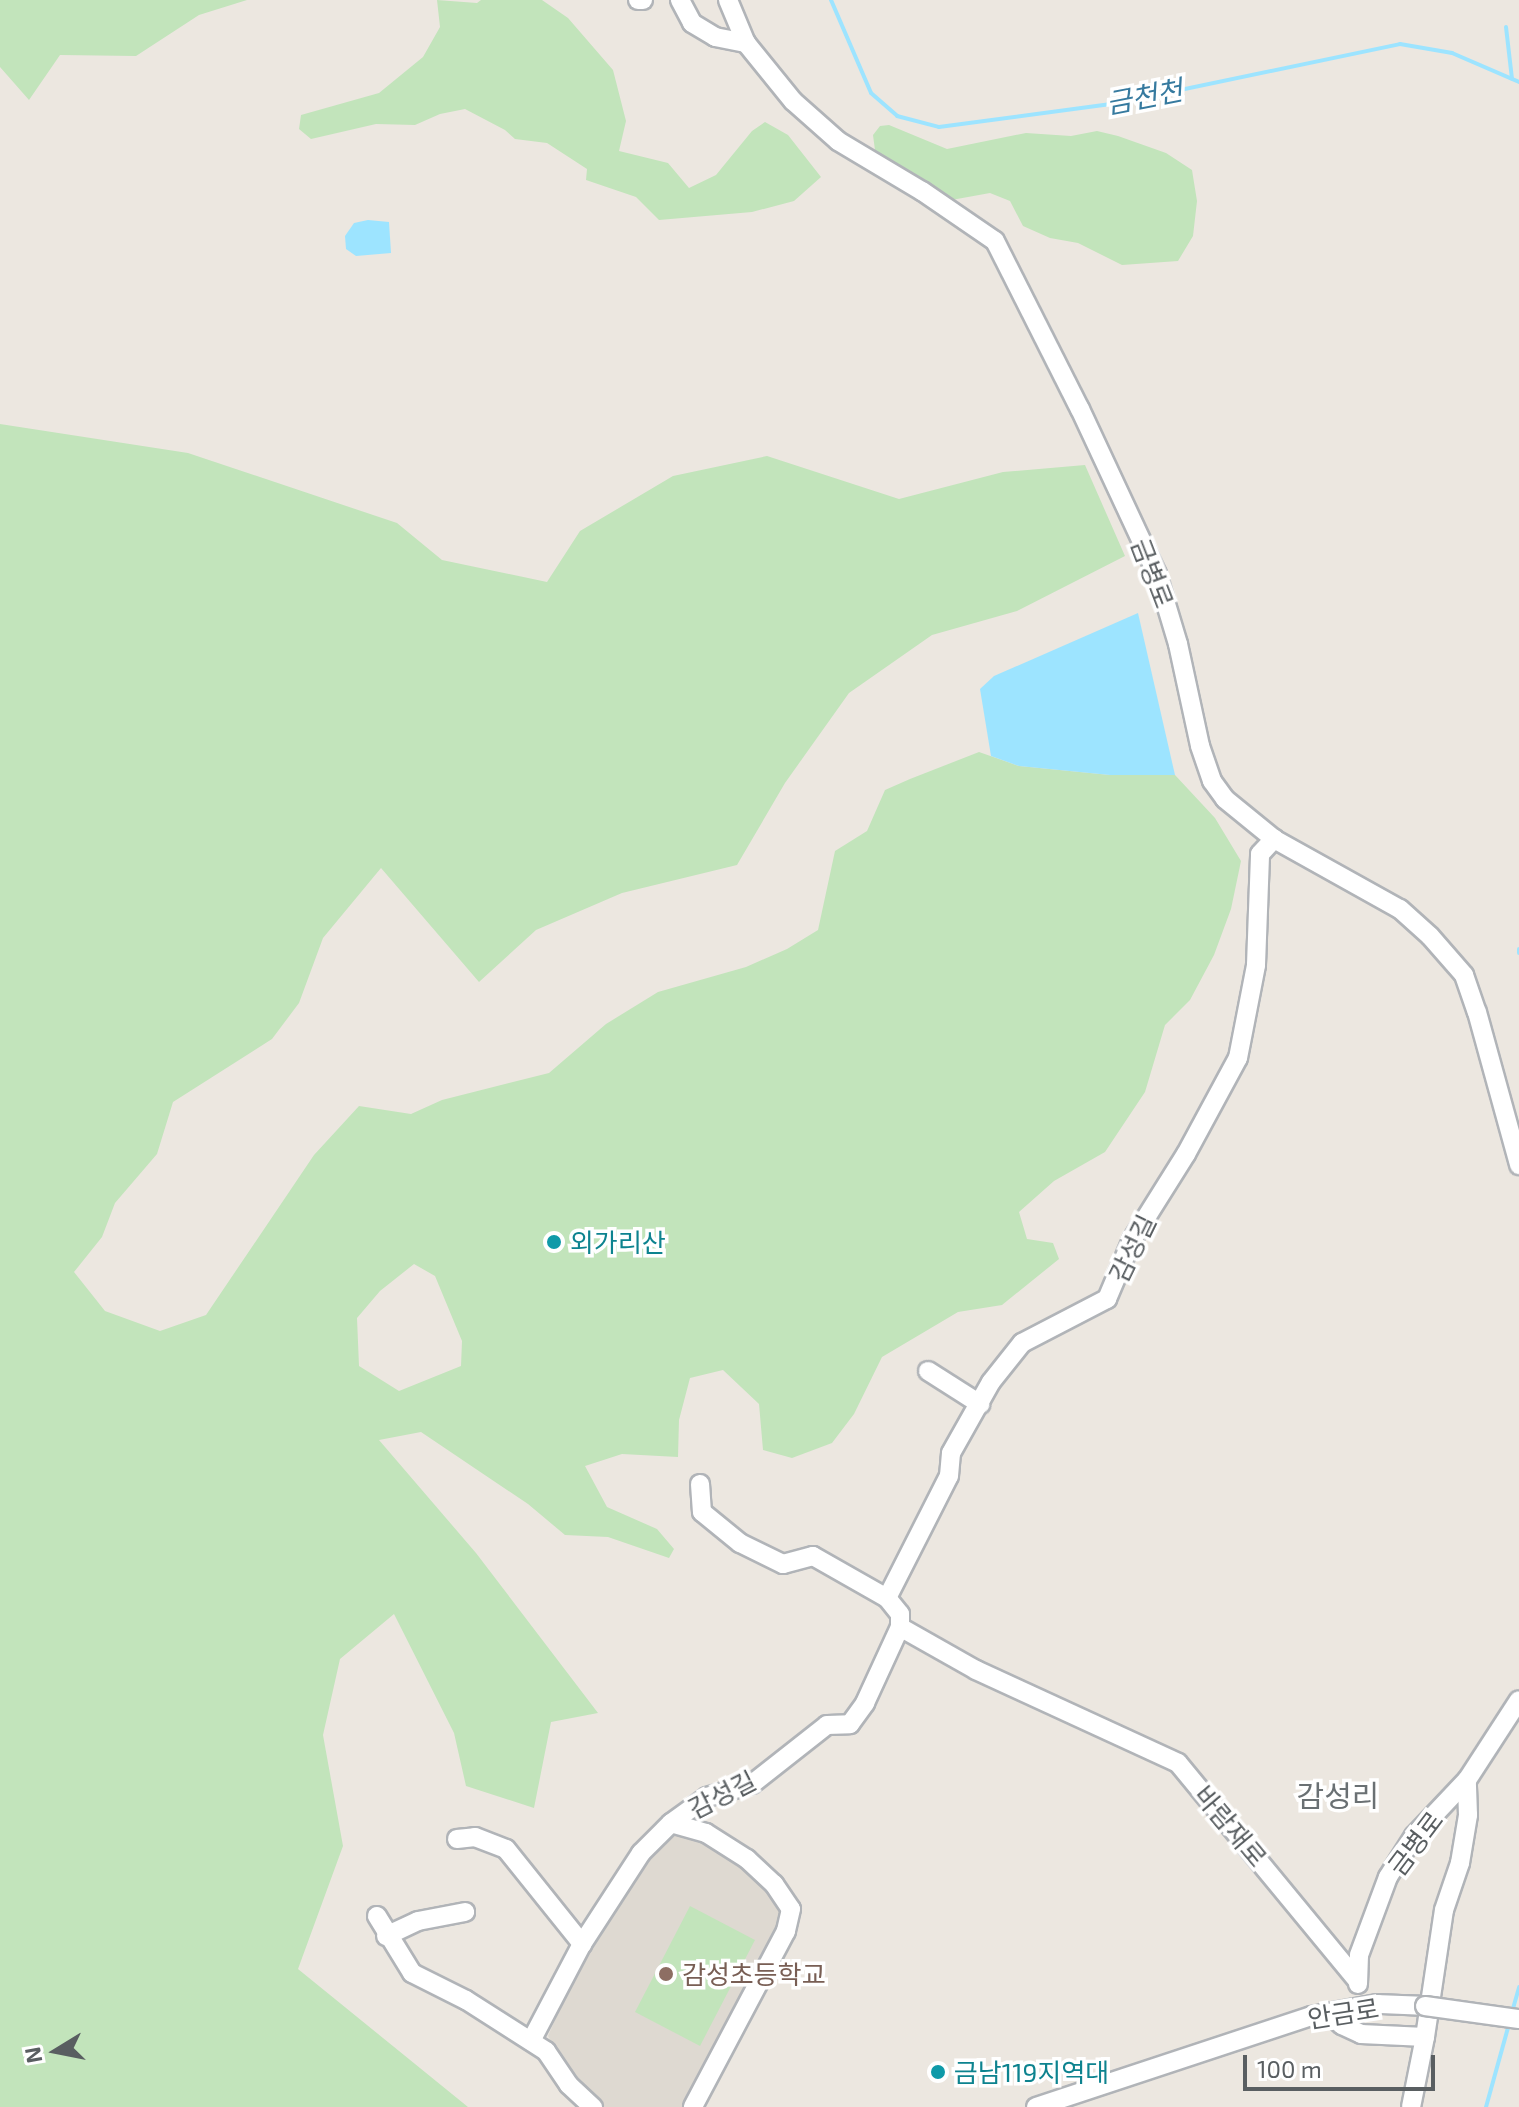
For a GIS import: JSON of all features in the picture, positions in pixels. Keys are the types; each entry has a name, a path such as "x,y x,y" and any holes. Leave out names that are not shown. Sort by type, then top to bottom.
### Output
{"street":[{"path":"680,0 682,10 692,23 715,37 746,43"},
{"name":"금병로","path":"728,0 746,43 785,93 838,141 922,191 995,241 1074,395 1157,574 1178,644 1200,746 1212,781 1225,799 1274,839 1400,909 1430,936 1464,975 1519,1165"},
{"name":"감성길","path":"887,1598 949,1476 951,1453 1005,1360 1022,1343 1107,1299 1132,1240 1186,1154 1238,1058 1256,965 1260,854 1274,839"},
{"path":"928,1371 980,1404"},
{"path":"700,1484 702,1512 740,1543 783,1564 813,1556 887,1598 900,1614 900,1627"},
{"name":"감성길","path":"531,2041 582,1944 641,1853 671,1823 707,1797 752,1784 827,1725 850,1724 865,1703 900,1627"},
{"name":"바람재로","path":"900,1627 976,1670 1178,1763 1358,1981"},
{"name":"금병로","path":"1355,2007 1359,1955 1388,1877 1414,1836 1467,1780 1519,1700"},
{"path":"1411,2107 1444,1910 1460,1863 1466,1827 1467,1780"},
{"path":"671,1823 706,1833 747,1859 774,1884 791,1909 786,1931 693,2107"},
{"path":"457,1839 475,1837 506,1849 582,1944"},
{"path":"386,1936 418,1921 465,1912"},
{"path":"377,1916 386,1936 412,1973 466,2000 546,2051 569,2085 593,2107"},
{"name":"안금로","path":"1036,2107 1281,2024 1355,2007 1425,2006 1519,2019"},
{"path":"1328,2013 1342,2025 1361,2034 1425,2037"}],"shaded area":[{"name":"감성초등학교","path":"672,1827 738,1860 768,1888 783,1908 784,1917 689,2107 599,2107 576,2085 548,2036 586,1949 633,1875"}],"green space":[{"path":"0,0 247,0 199,15 136,56 60,55 29,100 0,67"},
{"path":"437,0 477,3 481,0 542,0 568,18 613,70 626,121 619,151 668,163 689,188 716,175 752,131 765,122 788,135 821,177 794,201 752,212 659,220 636,197 586,180 587,169 547,143 515,139 505,130 465,109 440,114 415,125 376,124 311,139 299,129 301,115 379,93 423,57 440,27"},
{"path":"889,125 947,149 1026,133 1071,136 1097,131 1166,153 1192,170 1197,201 1193,236 1178,261 1122,265 1078,243 1050,238 1023,226 1010,201 990,193 946,201 876,158 873,135 880,126"},
{"path":"0,424 188,453 397,523 442,560 547,582 580,531 673,476 767,456 899,499 1003,472 1085,465 1125,556 1017,611 932,635 849,693 785,783 737,865 622,893 536,930 479,982 381,868 323,938 299,1003 272,1039 173,1102 157,1154 115,1203 102,1237 74,1272 105,1311 160,1331 206,1315 314,1155 359,1106 411,1114 442,1100 549,1073 606,1024 658,992 746,967 787,949 818,930 835,851 867,831 885,790 979,752 1019,766 1110,775 1175,775 1215,818 1241,861 1231,909 1214,955 1190,1000 1165,1025 1145,1092 1105,1152 1054,1181 1019,1212 1027,1239 1053,1243 1059,1259 1002,1305 958,1312 882,1357 854,1414 832,1443 792,1458 763,1450 759,1404 723,1370 690,1378 679,1420 678,1457 622,1454 585,1466 607,1507 657,1529 674,1549 669,1558 608,1537 565,1535 528,1504 421,1432 379,1440 476,1553 598,1713 551,1722 534,1808 466,1786 454,1733 394,1614 340,1659 323,1735 343,1846 298,1969 468,2107 0,2107","holes":["414,1264 435,1276 462,1341 461,1366 399,1391 359,1366 357,1318 380,1291"]},
{"path":"690,1906 755,1940 700,2046 635,2012"}],"water":[{"path":"368,220 389,222 391,253 356,256 346,249 345,236 354,223"},
{"path":"1138,613 1175,775 1110,775 1019,766 991,756 980,689 994,676"}],"waterway":[{"name":"금천천","path":"831,0 871,93 897,116 939,127 1118,103 1400,44 1452,53 1519,82"},
{"path":"1506,27 1512,79"},
{"name":"금천천","path":"1512,2012 1519,1987"},
{"name":"금천천","path":"1486,2107 1509,2024"}],"place":[{"name":"외가리산","path":"554,1242"},
{"name":"감성초등학교","path":"666,1974"},
{"name":"금남119지역대","path":"938,2072"}],"district":[{"name":"감성리","path":"1338,1795"}]}
